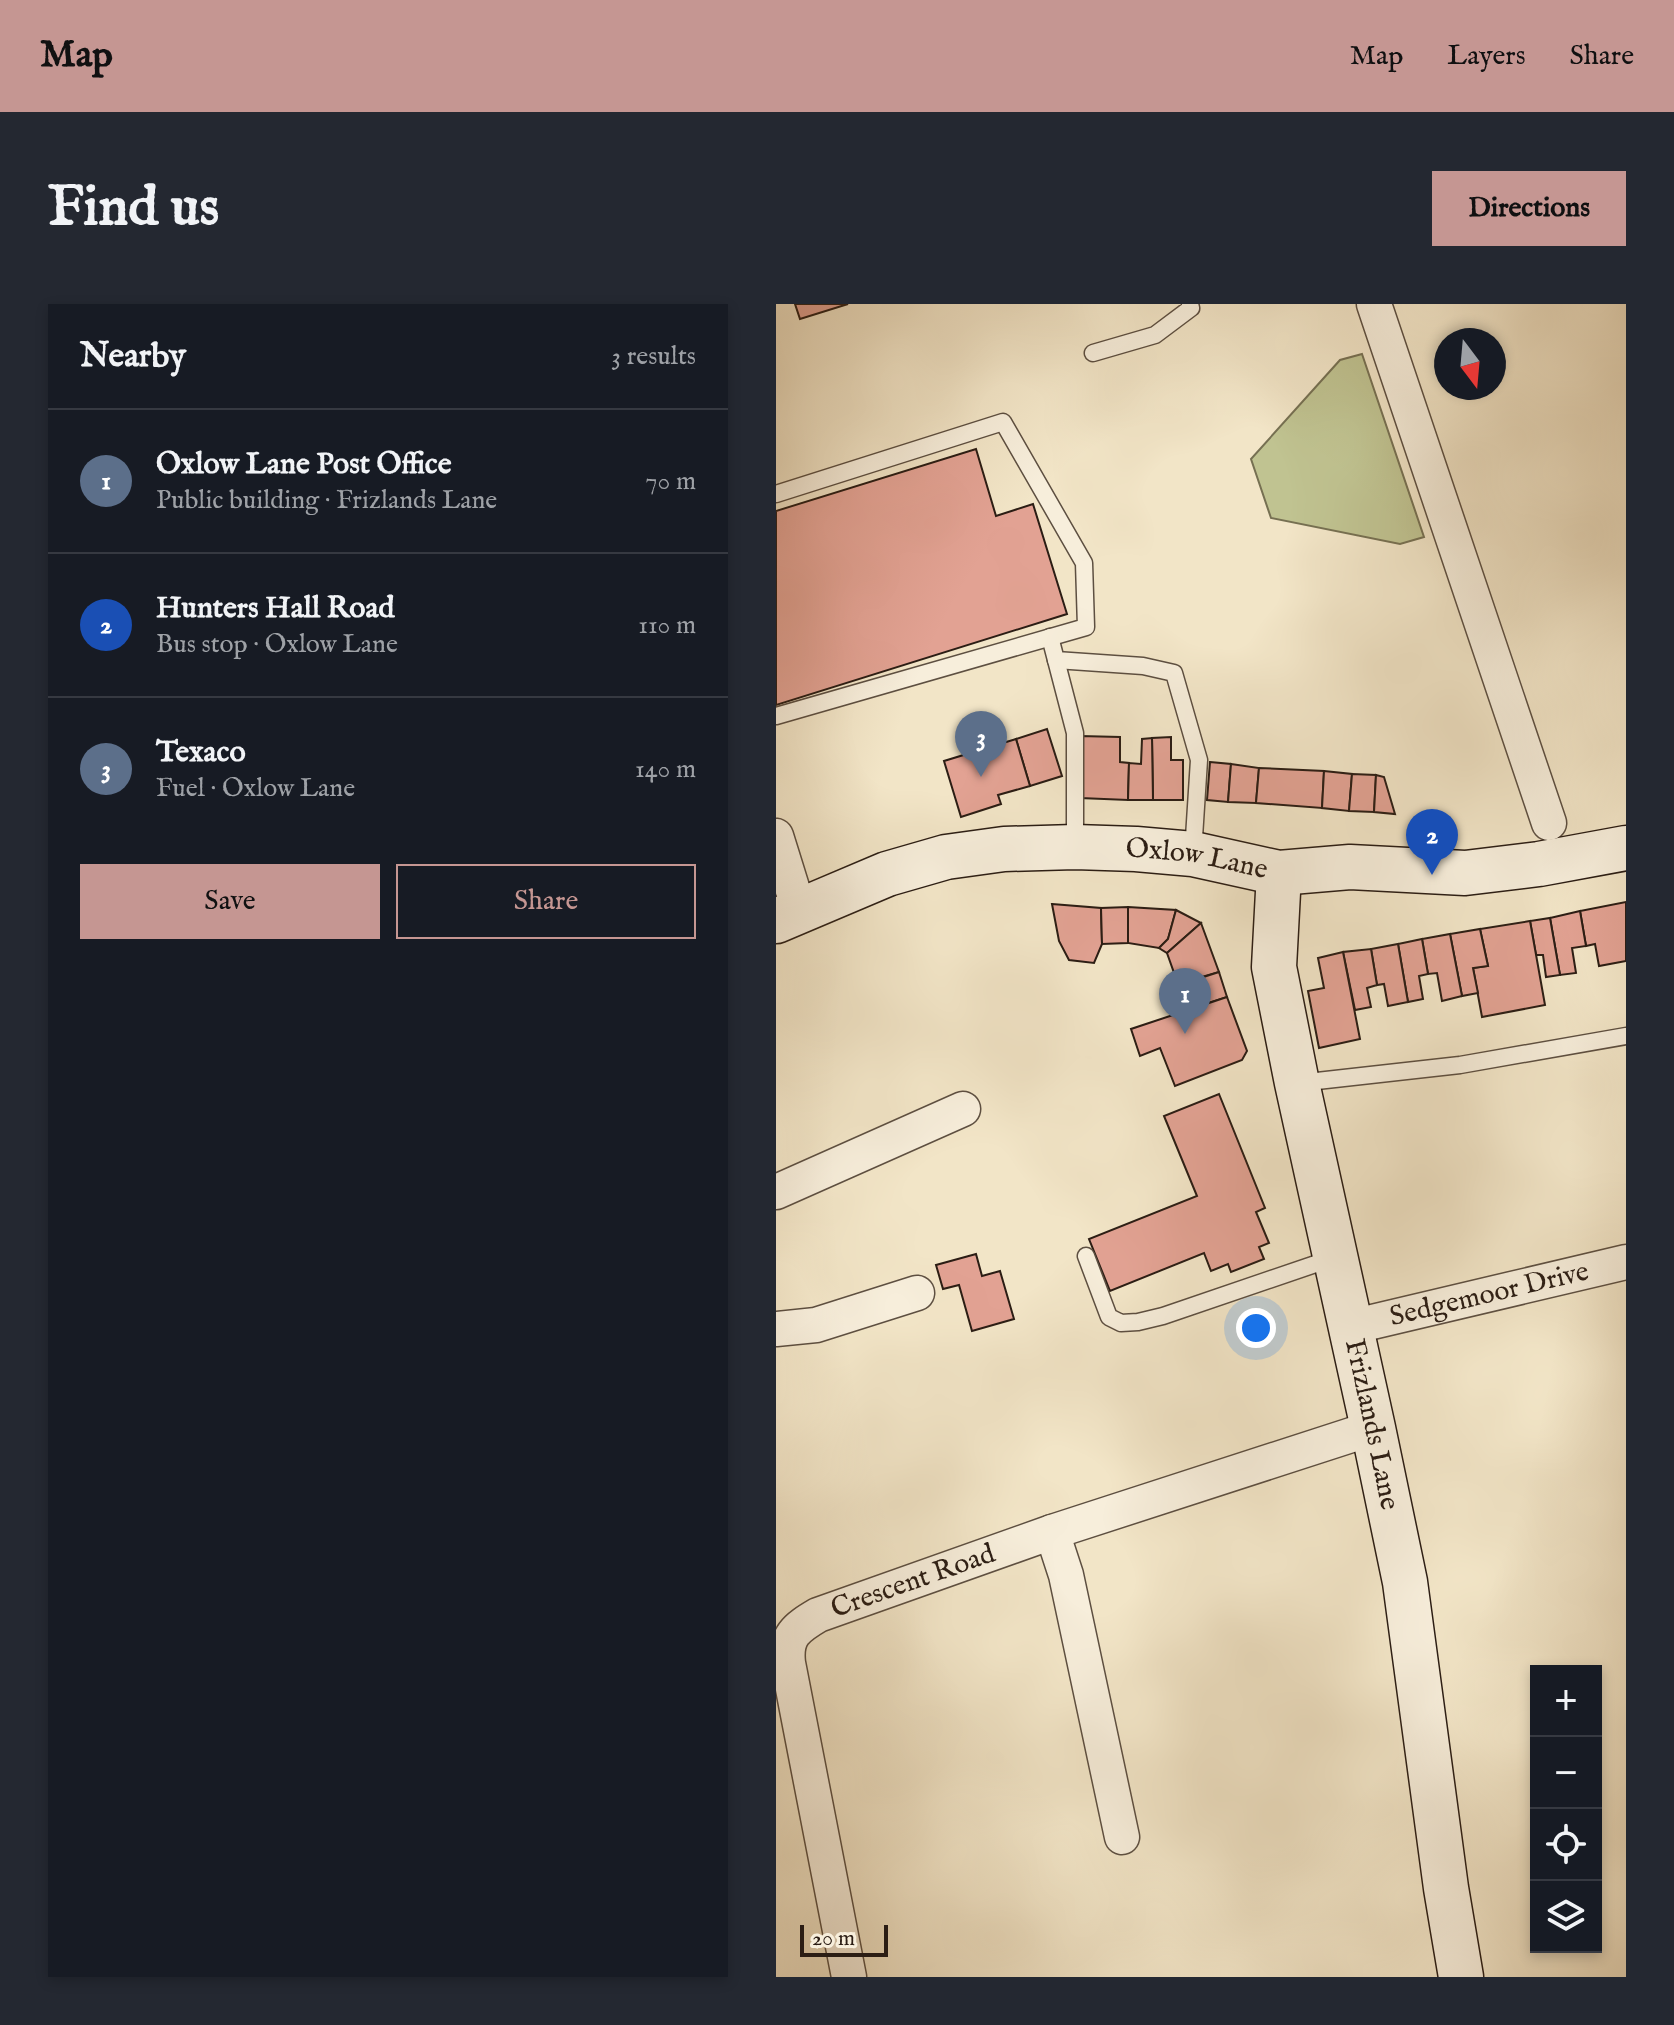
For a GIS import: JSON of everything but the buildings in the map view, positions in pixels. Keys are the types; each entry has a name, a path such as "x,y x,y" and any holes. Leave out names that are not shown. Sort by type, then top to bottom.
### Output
{"street":[{"path":"1374,304 1549,823"},
{"path":"776,836 788,915"},
{"name":"Oxlow Lane","path":"788,915 887,874 946,857 1004,849 1136,849 1193,854 1279,873 1350,867 1465,873 1539,864 1626,848"},
{"name":"Frizlands Lane","path":"1279,873 1274,967 1405,1582 1461,1977"},
{"path":"776,1192 963,1109"},
{"name":"Sedgemoor Drive","path":"1351,1327 1626,1262"},
{"path":"776,1329 816,1325 917,1293"},
{"name":"Crescent Road","path":"849,1977 782,1657 799,1626 818,1615 1052,1532 1373,1428"},
{"path":"1052,1532 1066,1575 1122,1837"}],"lane":[{"path":"1093,353 1155,335 1191,308 1190,304"},
{"path":"776,494 1003,422 1084,563 1086,627 776,716"},
{"path":"1050,637 1075,733 1075,847"},
{"path":"1056,660 1143,666 1174,673 1199,760 1193,854"},
{"path":"1297,1083 1460,1065 1626,1036"},
{"path":"1086,1256 1109,1317 1121,1323 1163,1316 1334,1257"}],"green space":[{"path":"1362,354 1424,537 1400,544 1271,518 1251,459 1340,360"}],"place":[{"name":"Texaco","path":"981,777"},
{"name":"Hunters Hall Road","path":"1432,875"},
{"name":"Oxlow Lane Post Office","path":"1185,1034"}]}
